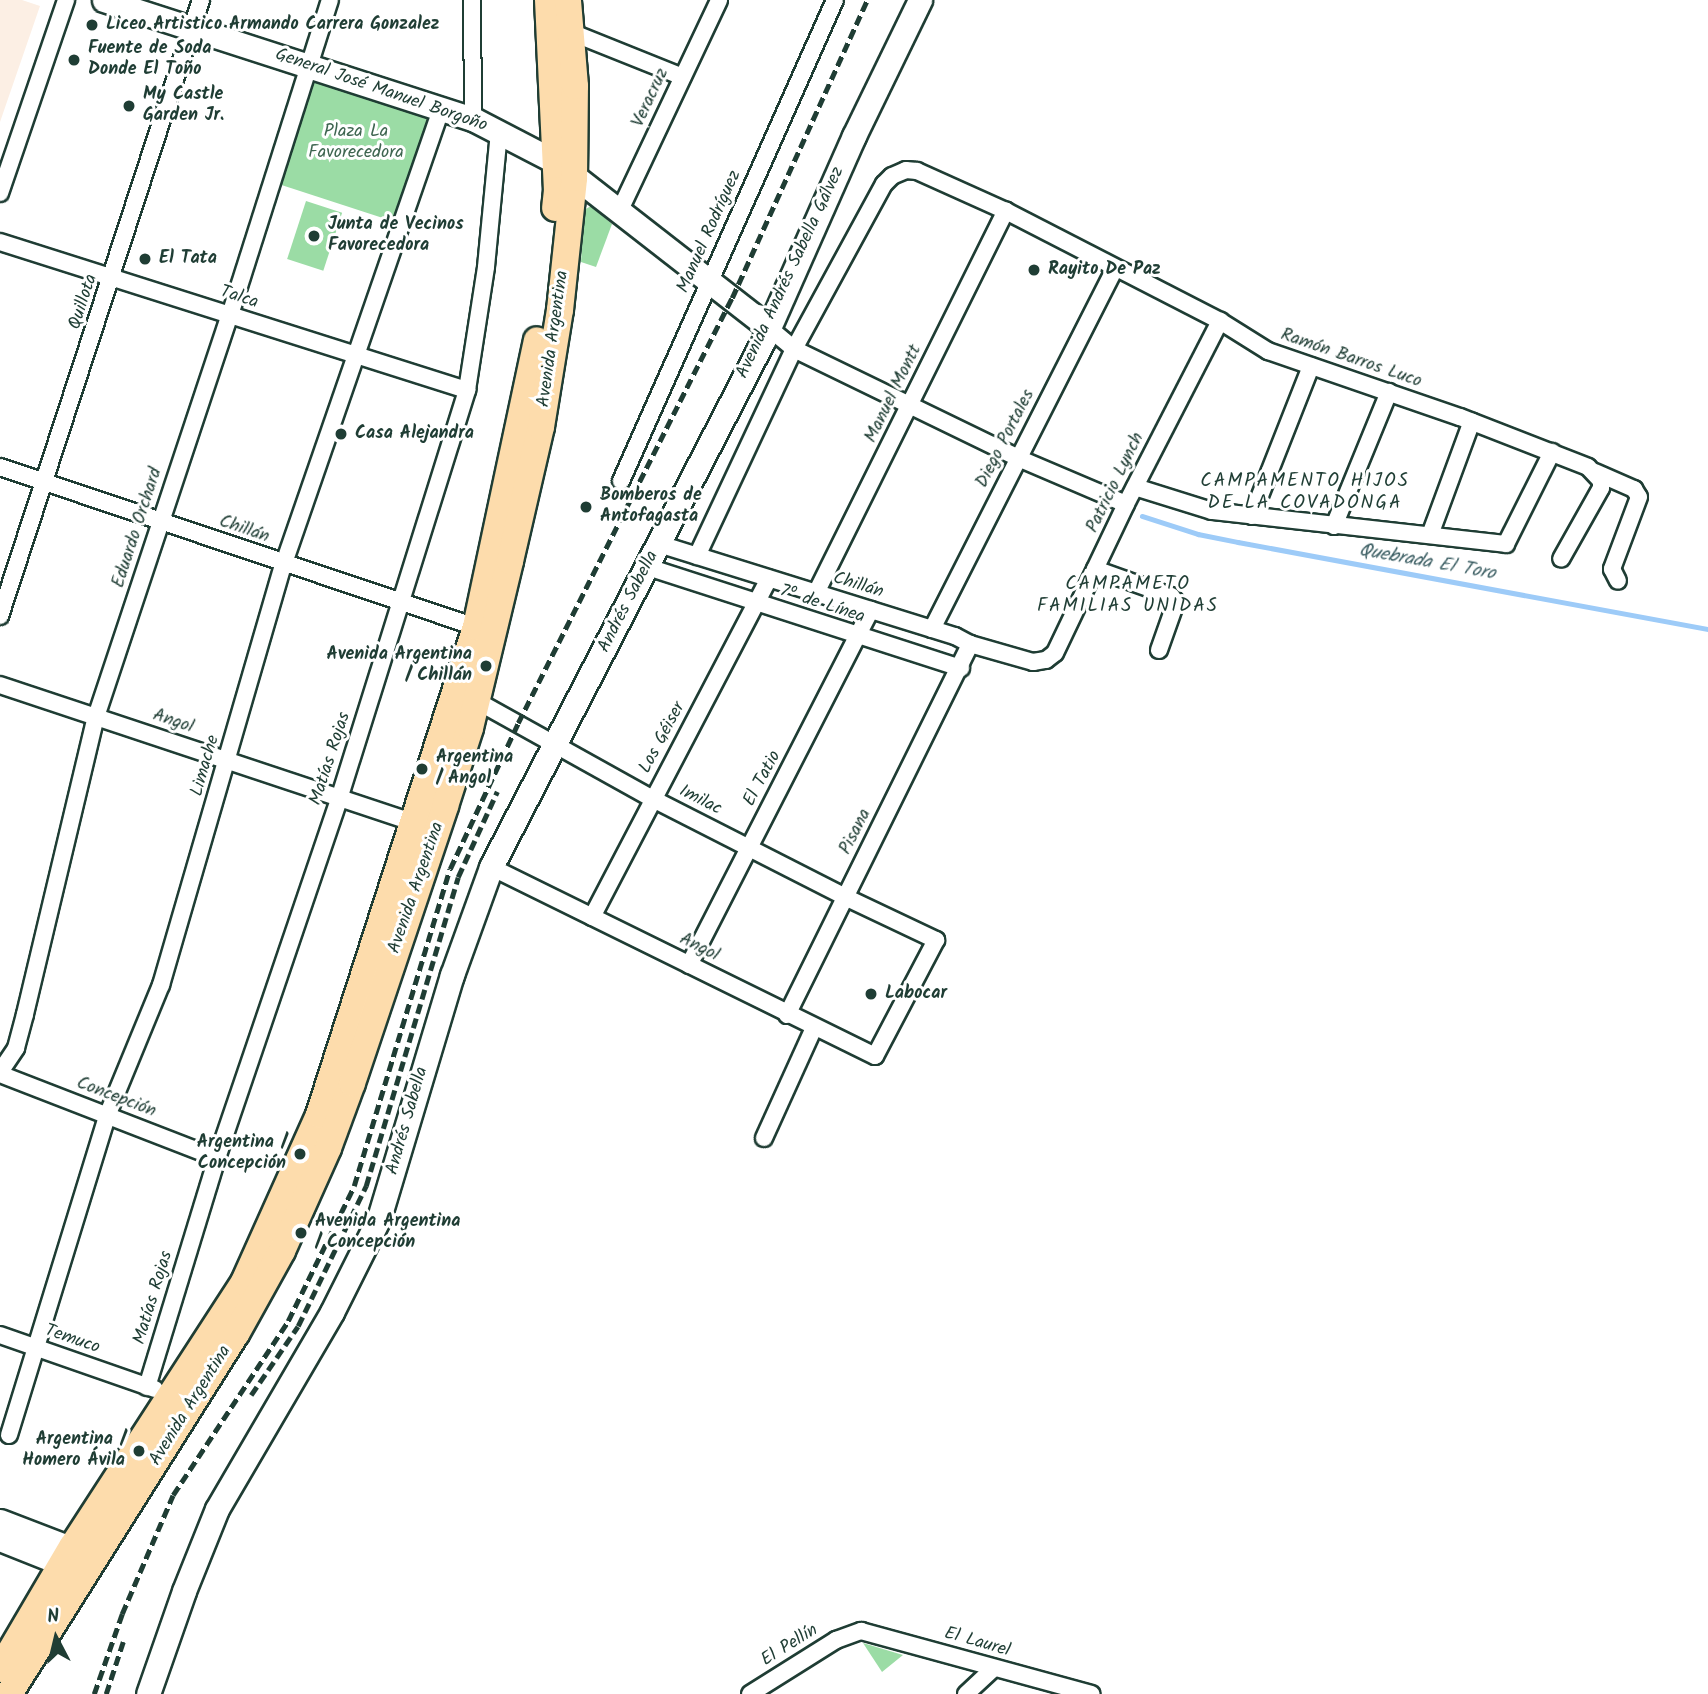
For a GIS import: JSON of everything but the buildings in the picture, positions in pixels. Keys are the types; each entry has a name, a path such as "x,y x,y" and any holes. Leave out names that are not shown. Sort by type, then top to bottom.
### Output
{"main road":[{"name":"General José Manuel Borgoño","path":"104,0 474,119 565,170 769,328"},
{"name":"Avenida Argentina","path":"0,1669 159,1391 244,1282 290,1183 339,1059 476,627 522,425 543,310 556,194 565,170 548,0"},
{"name":"Avenida Argentina","path":"9,1694 256,1301 306,1197 352,1083 445,806 476,702 541,427 560,310 573,33 568,0"},
{"name":"Avenida Andrés Sabella Gálvez","path":"659,544 769,328 825,199 920,0"},
{"name":"Andrés Sabella","path":"148,1694 184,1591 217,1509 332,1312 379,1218 452,975 491,866 659,544"},
{"path":"0,1521 91,1566"},
{"path":"0,1539 67,1555"}],"street":[{"path":"0,192 66,0"},
{"name":"Quillota","path":"0,616 113,278 201,0"},
{"name":"Eduardo Orchard","path":"0,1073 16,1048 96,717 230,316 330,0"},
{"path":"472,0 474,119"},
{"name":"Veracruz","path":"619,212 719,0"},
{"name":"Manuel Rodríguez","path":"621,481 835,0"},
{"path":"573,33 682,76"},
{"name":"Limache","path":"9,1435 107,1116 161,985 284,564 441,108"},
{"name":"Matías Rojas","path":"159,1391 218,1158 339,799 467,390 486,267 499,132"},
{"name":"Ramón Barros Luco","path":"794,348 884,184 892,176 906,170 917,171 1006,211 1220,321 1268,351 1472,421 1552,452 1634,489 1639,497 1612,569 1618,581"},
{"name":"Manuel Montt","path":"816,593 1006,211"},
{"name":"Talca","path":"0,242 467,390"},
{"name":"Diego Portales","path":"932,629 1115,268"},
{"name":"Patricio Lynch","path":"1046,660 1055,653 1126,504 1220,321"},
{"path":"769,328 794,348 1018,458 1126,504"},
{"path":"697,555 794,348"},
{"path":"1252,516 1311,366"},
{"path":"1334,526 1389,392"},
{"path":"1430,535 1472,421"},
{"path":"1135,487 1212,511 1506,544 1552,452"},
{"name":"Chillán","path":"0,467 476,627"},
{"path":"1561,559 1601,488 1601,481 1595,472"},
{"name":"Chillán","path":"659,544 932,629 971,644 1033,662 1046,660"},
{"name":"7º de Línea","path":"648,567 961,668"},
{"path":"1096,569 1171,596 1176,602 1159,650"},
{"name":"Los Géiser","path":"593,916 769,578"},
{"name":"El Tatio","path":"689,965 871,610"},
{"path":"961,668 971,644"},
{"name":"Pisana","path":"787,1014 961,668"},
{"name":"Imilac","path":"460,679 476,702 556,743 653,799 936,940 874,1056"},
{"name":"Angol","path":"0,685 414,823"},
{"name":"Angol","path":"491,866 874,1056"},
{"path":"764,1138 814,1028"},
{"name":"Concepción","path":"0,1073 218,1158"},
{"name":"Temuco","path":"0,1335 159,1391"},
{"name":"El Laurel","path":"852,1632 870,1632 1092,1694"},
{"name":"El Pellín","path":"757,1692 852,1632"},
{"path":"966,1694 994,1668"}],"shaded area":[{"path":"0,0 22,0 40,6 0,122"}],"green space":[{"name":"Plaza La Favorecedora","path":"310,66 441,109 404,225 272,182"},
{"name":"Junta de Vecinos Favorecedora","path":"306,201 342,213 323,271 287,259"},
{"path":"591,206 612,224 596,267 581,262 584,210"},
{"path":"863,1643 903,1655 882,1672"}],"waterway":[{"name":"Quebrada El Toro","path":"1142,516 1198,534 1238,542 1708,629"}],"railway":[{"path":"94,1694 122,1614 173,1495 288,1321 354,1186 450,869 518,723 732,298 867,0"},
{"path":"251,1395 298,1326 366,1186 458,877 497,792"},
{"path":"106,1694 123,1642"}],"place":[{"name":"Liceo Artistico Armando Carrera Gonzalez","path":"92,25"},
{"name":"Fuente de Soda Donde El Toño","path":"74,60"},
{"name":"My Castle Garden Jr.","path":"129,106"},
{"name":"Junta de Vecinos Favorecedora","path":"314,236"},
{"name":"El Tata","path":"145,259"},
{"name":"Rayito De Paz","path":"1034,270"},
{"name":"Casa Alejandra","path":"341,434"},
{"name":"Bomberos de Antofagasta","path":"586,507"},
{"name":"Avenida Argentina / Chillán","path":"486,666"},
{"name":"Argentina / Angol","path":"422,769"},
{"name":"Labocar","path":"871,994"},
{"name":"Argentina / Concepción","path":"300,1154"},
{"name":"Avenida Argentina / Concepción","path":"301,1233"},
{"name":"Argentina / Homero Ávila","path":"139,1451"}],"district":[{"name":"CAMPAMENTO HIJOS DE LA COVADONGA","path":"1305,493"},
{"name":"CAMPAMETO FAMILIAS UNIDAS","path":"1128,596"}]}
